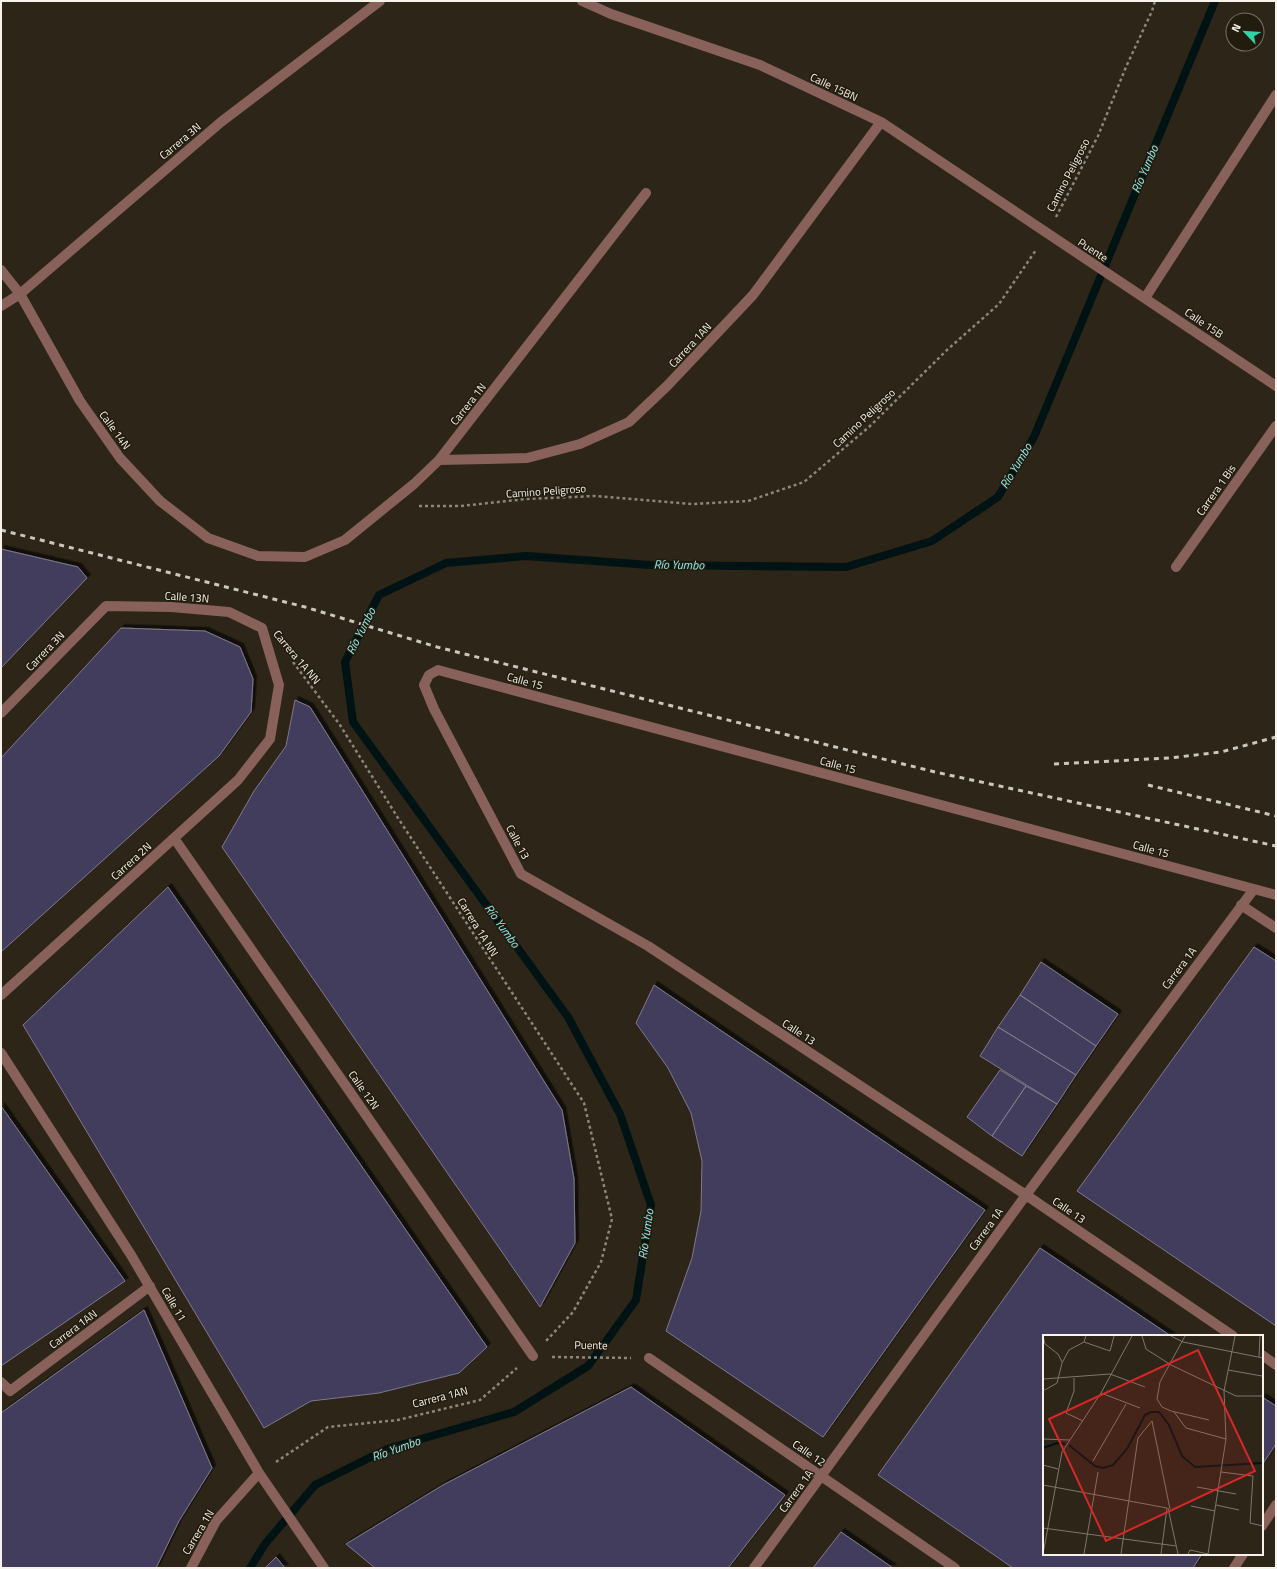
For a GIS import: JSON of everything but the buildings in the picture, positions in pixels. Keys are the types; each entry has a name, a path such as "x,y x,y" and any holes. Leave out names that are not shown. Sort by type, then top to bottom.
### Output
{"street":[{"name":"Carrera 3N","path":"1,306 20,294 221,122 380,1"},
{"name":"Calle 15BN","path":"582,1 611,14 760,65 881,122 1051,236"},
{"path":"1145,298 1276,95"},
{"name":"Carrera 1AN","path":"439,460 527,458 580,444 629,422 667,386 753,295 881,122"},
{"name":"Carrera 1N","path":"258,556 305,557 345,540 414,484 439,460 646,193"},
{"name":"Puente","path":"1051,236 1119,281"},
{"name":"Calle 14N","path":"1,270 20,294 80,401 120,458 160,501 208,538 258,556"},
{"name":"Calle 15B","path":"1119,281 1276,386"},
{"name":"Carrera 1 Bis","path":"1176,567 1276,426"},
{"name":"Carrera 3N","path":"1,713 106,606"},
{"name":"Calle 13N","path":"106,606 171,607 229,612 262,628 279,685 270,739"},
{"name":"Calle 15","path":"424,685 429,674 438,670 1276,895"},
{"name":"Calle 13","path":"424,685 434,709 521,874 648,946 1026,1195 1233,1335"},
{"name":"Carrera 2N","path":"1,995 238,780 270,739"},
{"name":"Calle 12N","path":"174,838 533,1356"},
{"path":"1254,889 1241,905 1276,928"},
{"name":"Carrera 1A","path":"754,1568 1026,1195 1241,905"},
{"name":"Calle 11","path":"1,1053 150,1286 261,1476 323,1566"},
{"name":"Carrera 1AN","path":"1,1382 10,1391 150,1286"},
{"path":"1263,1356 1276,1365"},
{"name":"Calle 12","path":"649,1358 955,1568"},
{"name":"Carrera 1N","path":"190,1568 216,1520 261,1476"},
{"path":"1263,1524 1276,1505"},
{"path":"1234,1568 1243,1555"}],"path":[{"name":"Camino Peligroso","path":"413,506 460,506 526,499 595,496 692,504 748,502 804,482 869,427 947,350 999,304 1051,236 1098,136 1155,1"},
{"name":"Carrera 1A NN","path":"291,660 340,725 398,818 584,1103 612,1219 601,1262"},
{"name":"Carrera 1AN","path":"261,1476 328,1426 398,1420 480,1400 533,1356 573,1312 601,1262"},
{"name":"Puente","path":"533,1356 649,1358"}],"waterway":[{"name":"Río Yumbo","path":"250,1568 265,1544 315,1485 387,1449 514,1412 588,1366 636,1300 651,1205 620,1114 568,1017 353,722 345,662 379,595 446,563 526,556 650,565 846,567 932,541 998,497 1034,437 1215,1"}],"railway":[{"path":"1,530 305,607 437,647 935,772 1276,846"},
{"path":"1054,764 1170,758 1221,752 1276,737"},
{"path":"1148,785 1276,816"}]}
